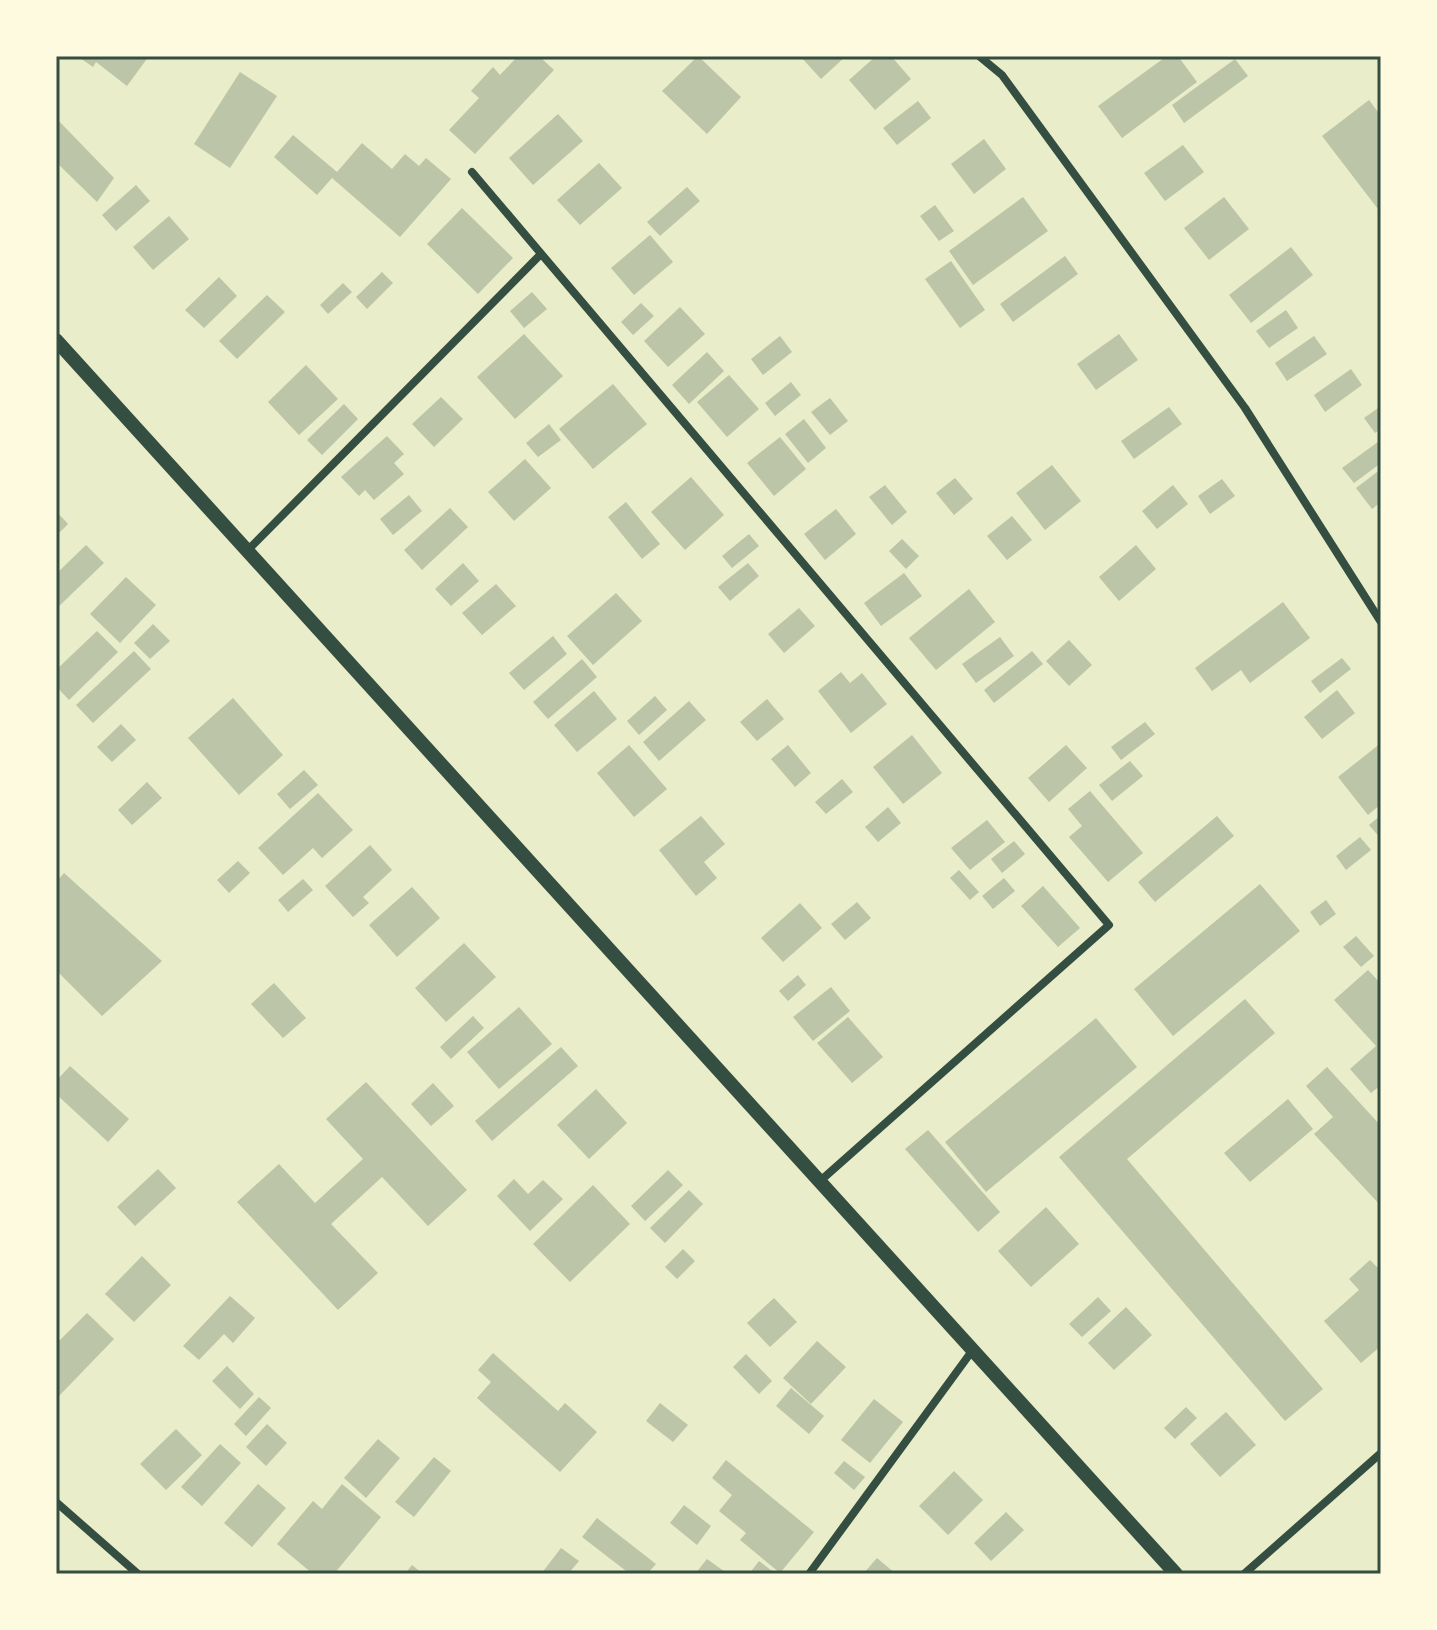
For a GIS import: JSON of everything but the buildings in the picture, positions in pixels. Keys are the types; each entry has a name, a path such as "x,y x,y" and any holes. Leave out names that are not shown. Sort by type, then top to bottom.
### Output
{"street":[{"path":"979,56 1002,75 1245,408 1381,622"},
{"path":"472,172 1109,925 819,1182"},
{"path":"247,551 541,254"},
{"path":"56,340 1176,1574"},
{"path":"809,1574 972,1351"},
{"path":"1244,1574 1381,1453"},
{"path":"56,1502 138,1574"}]}
